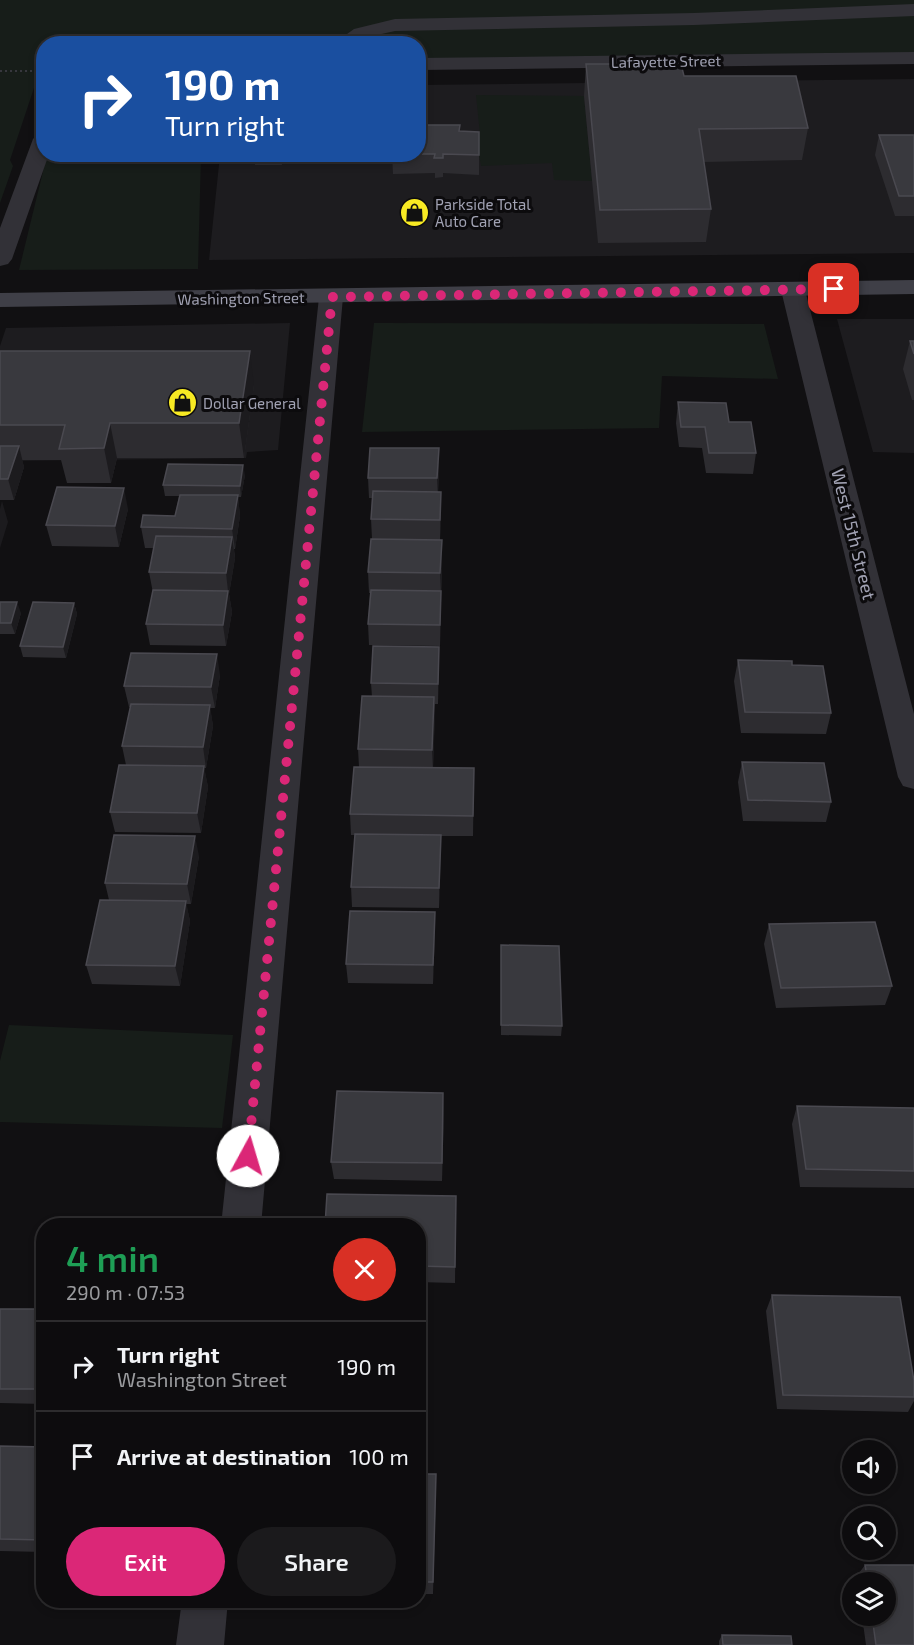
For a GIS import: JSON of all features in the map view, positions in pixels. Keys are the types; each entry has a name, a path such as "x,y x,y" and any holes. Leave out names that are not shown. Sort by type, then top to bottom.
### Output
{"main road":[{"name":"Washington Street","path":"0,300 914,287"}],"street":[{"path":"356,36 395,25 914,10"},
{"path":"724,17 736,68"},
{"name":"Lafayette Street","path":"426,64 736,68 914,58"},
{"path":"0,259 36,162"},
{"name":"West 15th Street","path":"793,290 914,777"},
{"path":"242,1218 332,297"},
{"path":"200,1645 204,1608"}],"path":[{"path":"0,72 36,71"}],"shaded area":[{"path":"0,0 914,0 914,53 426,60 426,36 36,36 36,82 10,160 13,166 0,203"},
{"path":"914,79 914,253 209,260 219,162 426,162 426,85"},
{"path":"476,95 584,96 592,181 554,180 552,163 481,166 478,149 426,135 480,134"},
{"path":"45,162 201,162 198,269 19,270"},
{"path":"837,319 914,319 914,453 873,452"},
{"path":"290,323 278,450 247,452 246,458 0,461 0,346 6,328"},
{"path":"374,323 764,324 778,379 662,376 659,428 362,432"},
{"path":"9,1025 233,1035 222,1128 0,1122 0,1061"}],"building":[{"path":"586,64 681,64 684,76 796,76 808,128 699,129 711,209 600,210"},
{"path":"426,125 460,125 459,131 479,132 479,155 443,154 443,158 434,158 435,154 426,154"},
{"path":"879,135 914,135 914,196 899,196"},
{"path":"910,341 914,341 914,354"},
{"path":"0,351 250,351 239,423 110,423 104,448 59,449 65,425 0,425"},
{"path":"678,402 726,403 729,422 751,422 756,453 709,453 705,427 681,427"},
{"path":"0,446 19,446 8,479 0,479"},
{"path":"370,448 439,448 437,478 368,478"},
{"path":"168,464 243,465 240,486 163,485"},
{"path":"57,487 124,488 115,526 46,525"},
{"path":"373,491 441,492 440,520 371,519"},
{"path":"180,495 238,495 232,529 141,527 143,515 175,516"},
{"path":"156,536 232,537 226,573 149,572"},
{"path":"371,539 442,540 440,573 368,572"},
{"path":"153,590 228,591 223,625 146,624"},
{"path":"371,590 441,591 440,625 368,624"},
{"path":"0,602 17,602 11,623 0,623"},
{"path":"33,602 74,603 63,647 20,646"},
{"path":"373,646 439,647 438,684 371,683"},
{"path":"131,653 217,654 211,687 124,686"},
{"path":"738,660 792,661 792,665 823,666 831,713 745,712"},
{"path":"362,696 434,697 432,750 358,749"},
{"path":"131,704 210,705 203,747 122,746"},
{"path":"742,762 824,763 831,802 748,800"},
{"path":"119,765 204,766 197,813 110,812"},
{"path":"354,767 474,768 473,816 350,814"},
{"path":"355,834 441,835 439,888 351,887"},
{"path":"114,835 195,836 187,884 105,883"},
{"path":"100,900 186,901 175,966 86,965"},
{"path":"350,911 435,912 433,965 346,964"},
{"path":"875,922 892,986 781,988 769,924"},
{"path":"501,945 559,946 562,1026 501,1025"},
{"path":"337,1091 443,1093 442,1163 331,1162"},
{"path":"797,1106 914,1108 914,1171 806,1169"},
{"path":"327,1194 456,1196 455,1267 426,1266 426,1218 326,1218"},
{"path":"772,1295 900,1297 914,1381 914,1397 783,1395"},
{"path":"0,1309 36,1309 36,1389 0,1389"},
{"path":"0,1446 36,1447 36,1540 0,1539"},
{"path":"426,1474 436,1474 433,1582 426,1582"},
{"path":"865,1565 914,1565 914,1645 876,1645 873,1626 896,1626 896,1572 866,1572"},
{"path":"722,1635 791,1636 792,1645 723,1645"}],"place":[{"name":"Parkside Total Auto Care","path":"414,213"},
{"name":"Dollar General","path":"182,403"}],"route":[{"path":"248,1156 332,297 834,289"}]}
